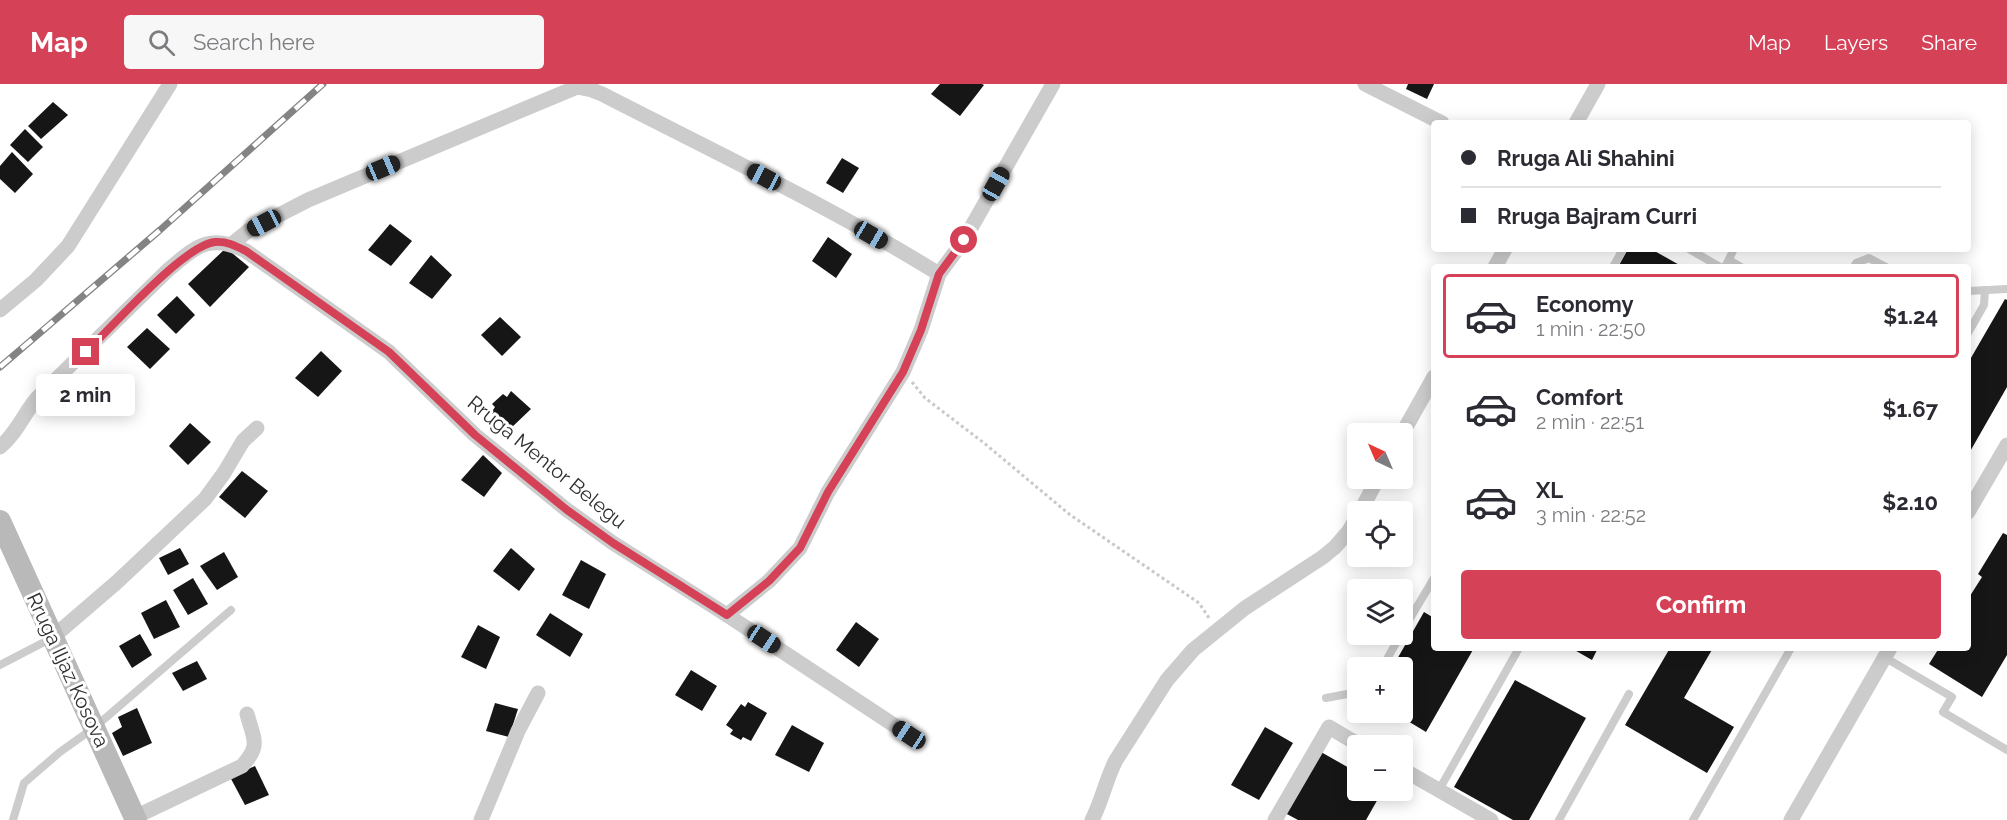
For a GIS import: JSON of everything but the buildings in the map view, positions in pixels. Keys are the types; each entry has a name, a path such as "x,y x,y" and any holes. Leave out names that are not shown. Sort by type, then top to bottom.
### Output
{"street":[{"path":"0,310 36,280 68,246 170,84"},
{"path":"727,615 769,581 800,548 828,492 903,372 921,330 939,274 964,240 1053,84"},
{"path":"1365,84 1436,120"},
{"path":"1578,120 1598,84"},
{"path":"0,447 16,431 38,397 168,270 188,254 208,243 232,244 248,231 308,200 577,86 602,94 747,167 939,274"},
{"name":"Rruga Mentor Belegu","path":"232,244 246,251 389,352 475,435 567,510 613,543 909,735"},
{"path":"1408,423 1431,382"},
{"path":"53,637 117,582 205,499 243,441 257,428"},
{"path":"1971,507 2007,445"},
{"name":"Rruga Iljaz Kosova","path":"0,521 136,819"},
{"path":"1092,820 1116,760 1167,680 1193,650 1217,629 1323,557 1342,540 1347,532"},
{"path":"1791,820 1887,653"},
{"path":"481,820 518,731 538,693"},
{"path":"136,819 242,766 254,753 255,741 246,714"},
{"path":"1275,820 1329,727 1347,738"},
{"path":"1413,776 1491,820"}],"lane":[{"path":"1694,252 1715,264"},
{"path":"1856,264 1869,258 1880,264"},
{"path":"1971,291 2007,289"},
{"path":"1971,328 1984,305 1985,290"},
{"path":"1413,617 1430,593"},
{"path":"13,820 24,783 60,752 95,727 231,610"},
{"path":"0,665 53,637"},
{"path":"1439,790 1517,651"},
{"path":"1693,820 1789,651"},
{"path":"1887,653 1952,697 1943,712 2007,750"},
{"path":"1326,698 1347,694"},
{"path":"1559,820 1629,694"}],"path":[{"path":"903,372 925,398 984,443 1069,514 1198,603 1217,629"}],"railway":[{"path":"0,367 160,230 323,84"}],"route":[{"path":"86,352 168,270 188,254 208,243 232,244 246,251 389,352 475,435 567,510 613,543 727,615 769,581 800,548 828,492 911,357 939,274 964,240"}]}
